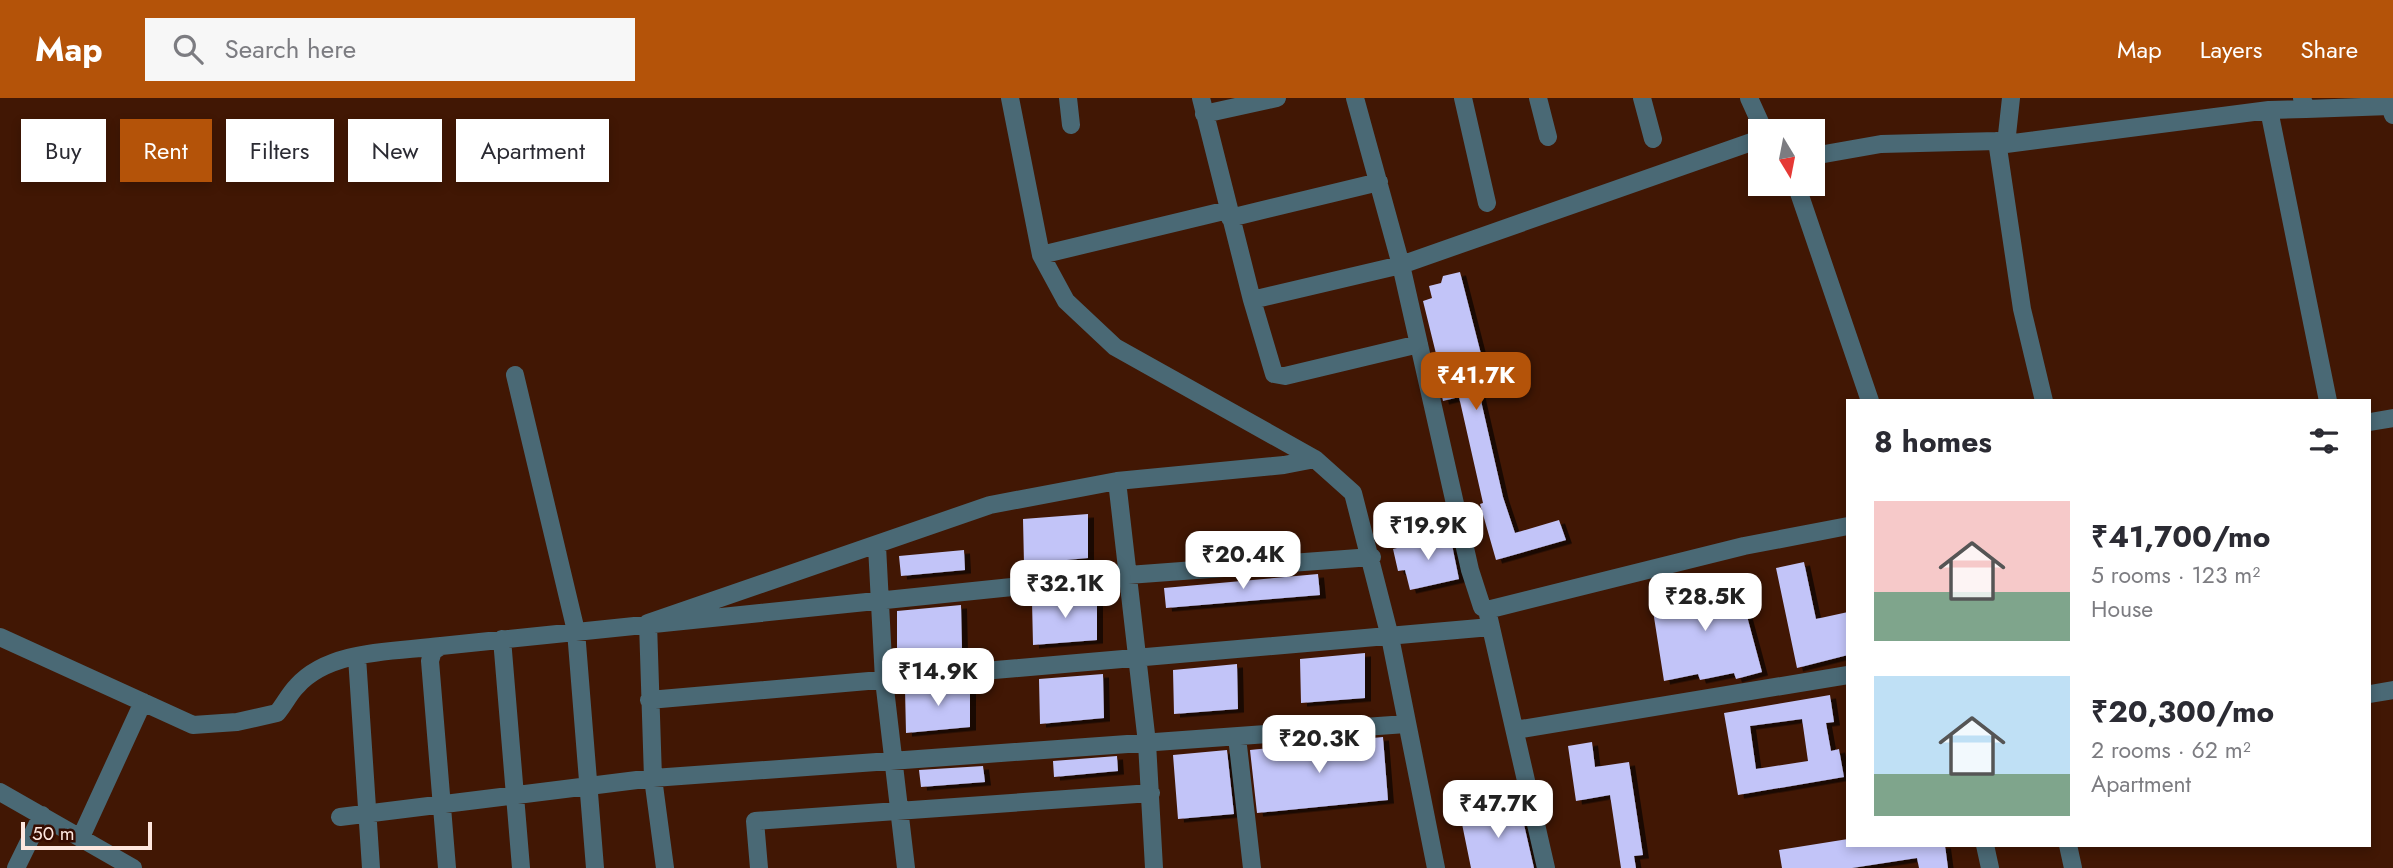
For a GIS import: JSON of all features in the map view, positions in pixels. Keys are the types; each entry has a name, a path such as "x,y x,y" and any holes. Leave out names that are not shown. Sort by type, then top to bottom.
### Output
{"street":[{"path":"1010,98 1041,255 1066,301 1115,347 1315,458 1353,493 1372,557 1390,636 1436,868"},
{"path":"1068,98 1070,125"},
{"path":"1277,98 1203,106 1229,214 1274,374 1285,376 1419,344"},
{"path":"1355,98 1401,265 1470,570 1482,607 1489,619 1546,868"},
{"path":"1463,98 1487,203"},
{"path":"1538,98 1548,137"},
{"path":"1642,98 1653,139"},
{"path":"1749,98 1759,119"},
{"path":"2011,98 2001,143 2022,309 2044,399"},
{"path":"1825,154 1881,144 2001,143 2304,104 2390,106 2393,115"},
{"path":"2269,110 2328,399"},
{"path":"1252,300 1401,265 1748,143"},
{"path":"1041,255 1379,182"},
{"path":"1800,196 1869,399"},
{"path":"515,375 576,631 586,787 595,868"},
{"path":"2371,422 2393,418"},
{"path":"648,623 990,505 1117,481 1284,466 1315,458"},
{"path":"1117,481 1147,743 1154,868"},
{"path":"649,700 1390,636 1489,619 1744,546 1846,526"},
{"path":"877,546 884,680 906,868"},
{"path":"0,637 193,725 237,723 277,713 297,685 315,671 337,660 357,657 648,623 881,602 1128,575 1372,557"},
{"path":"648,623 653,778 665,868"},
{"path":"502,639 521,868"},
{"path":"441,646 433,652 430,661 447,868"},
{"path":"357,657 371,868"},
{"path":"1515,730 1846,675"},
{"path":"2371,694 2393,690"},
{"path":"81,837 143,702"},
{"path":"340,817 653,778 1406,724"},
{"path":"1237,737 1252,868"},
{"path":"0,793 133,868"},
{"path":"759,868 755,821 900,808 1151,793"},
{"path":"16,868 42,815"},
{"path":"1985,847 1990,868"},
{"path":"2068,847 2073,868"}],"building":[{"path":"1460,272 1490,389 1479,392 1503,497 1515,533 1559,520 1566,540 1496,560 1480,504 1483,503 1459,397 1443,401 1439,383 1443,382 1423,301 1432,298 1429,286 1441,283 1443,276"},
{"path":"1088,514 1088,558 1024,564 1023,519"},
{"path":"1450,535 1459,579 1410,590 1405,570 1398,571 1393,549"},
{"path":"964,550 965,570 901,576 899,556"},
{"path":"1804,562 1816,619 1846,612 1846,656 1797,668 1776,568"},
{"path":"1318,574 1320,595 1166,608 1164,588"},
{"path":"1737,579 1762,672 1736,679 1734,673 1700,680 1698,674 1664,681 1651,598 1683,593 1681,588"},
{"path":"1097,595 1097,640 1033,645 1032,601"},
{"path":"961,605 962,649 897,655 897,611"},
{"path":"1365,653 1365,698 1301,703 1300,659"},
{"path":"1237,664 1238,709 1174,714 1173,670"},
{"path":"1103,674 1104,718 1040,724 1039,679"},
{"path":"970,684 970,727 906,733 905,689"},
{"path":"1830,695 1834,722 1826,723 1831,751 1839,749 1844,777 1738,795 1724,713","holes":["1802,719 1808,761 1756,769 1750,726"]},
{"path":"1383,737 1388,800 1257,813 1250,750"},
{"path":"1592,742 1595,767 1629,762 1643,855 1634,856 1636,868 1621,868 1610,795 1576,801 1568,746"},
{"path":"1227,750 1234,814 1178,819 1173,755"},
{"path":"1117,756 1118,771 1054,777 1053,761"},
{"path":"983,766 985,782 921,787 919,770"},
{"path":"1520,807 1534,868 1471,868 1461,819"},
{"path":"1846,839 1846,847 1945,847 1948,868 1919,868 1917,858 1852,868 1782,868 1779,850"}]}
